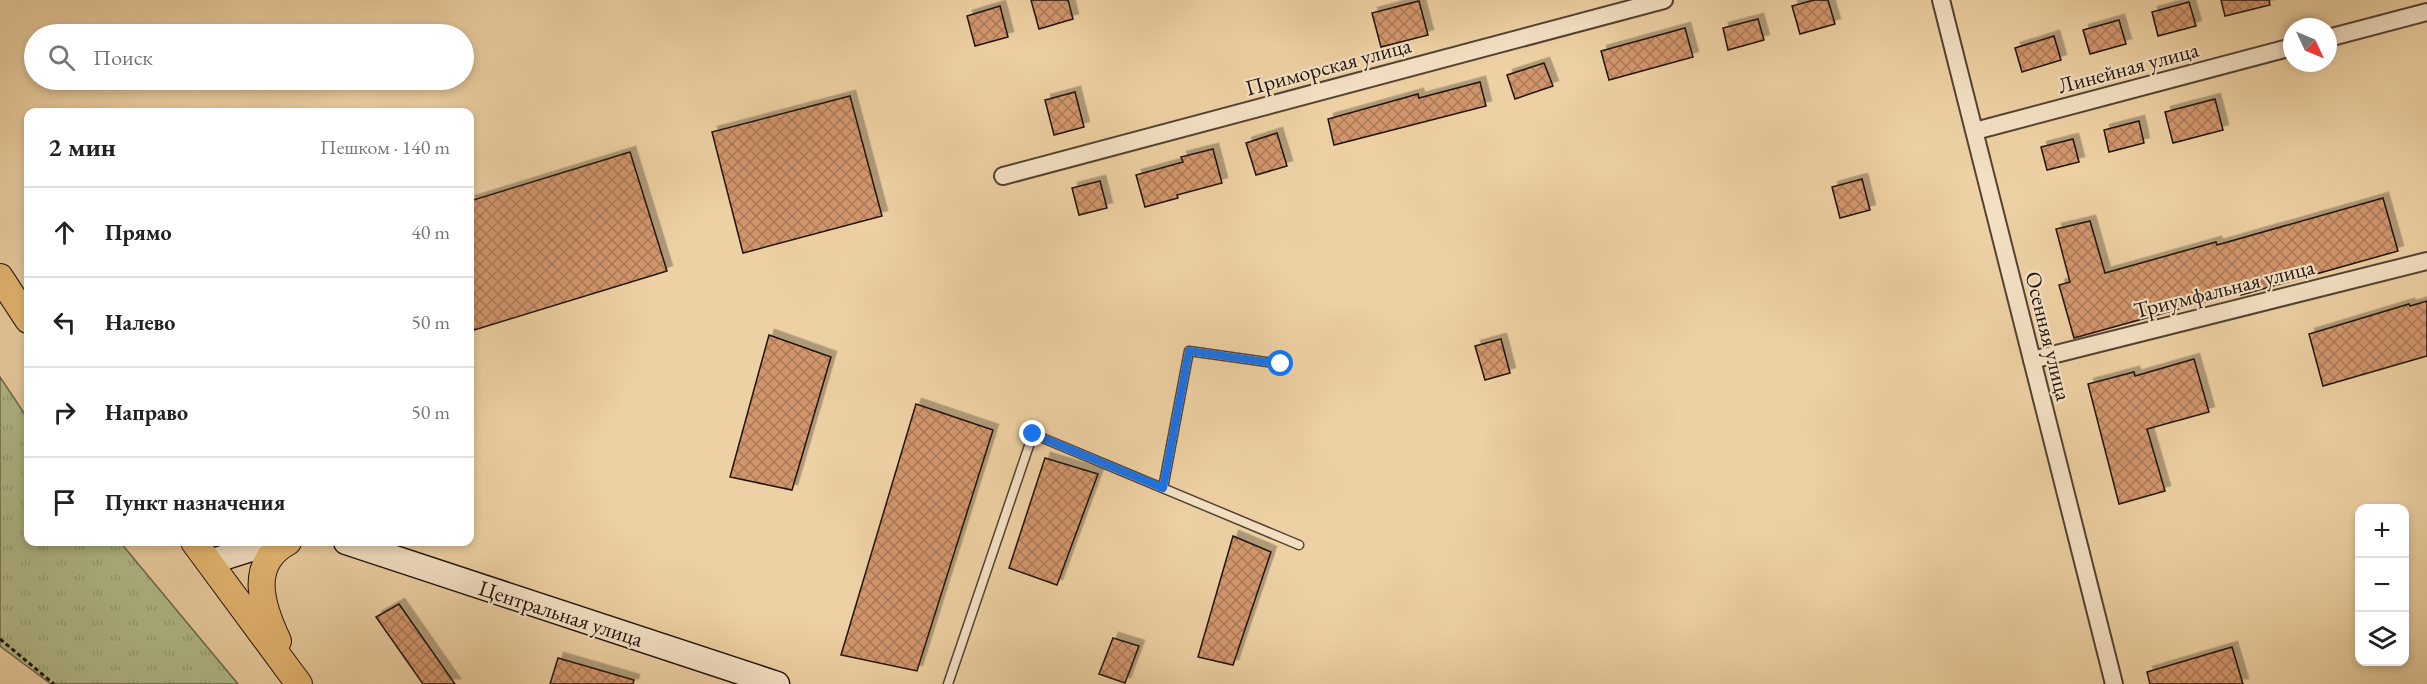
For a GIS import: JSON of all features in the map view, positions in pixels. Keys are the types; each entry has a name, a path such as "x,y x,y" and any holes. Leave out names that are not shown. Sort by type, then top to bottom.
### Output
{"main road":[{"path":"0,277 24,314"},
{"path":"197,546 299,684"},
{"path":"282,546 272,552 266,560 262,590 270,624 299,684"}],"street":[{"name":"Приморская улица","path":"1003,176 1664,0"},
{"name":"Осенняя улица","path":"1941,0 2114,684"},
{"path":"2337,36 2427,12"},
{"name":"Линейная улица","path":"1975,131 2283,49"},
{"name":"Триумфальная улица","path":"2032,360 2427,261"},
{"path":"210,562 260,546"},
{"name":"Центральная улица","path":"358,546 777,684"}],"lane":[{"path":"1163,488 1189,351 1281,364"},
{"path":"948,684 1033,434 1299,545"}],"path":[{"path":"0,639 54,684"}],"green space":[{"path":"0,377 24,413 24,546 123,546 238,684 51,684 0,646"}],"building":[{"path":"1031,0 1068,0 1073,19 1039,29"},
{"path":"1814,0 1828,0 1835,24 1800,34 1792,6"},
{"path":"2221,0 2269,0 2270,5 2225,16"},
{"path":"1419,1 1428,35 1381,47 1372,13"},
{"path":"2189,2 2196,26 2158,36 2152,12"},
{"path":"1000,6 1008,37 975,46 967,16"},
{"path":"1758,19 1764,40 1728,50 1723,28"},
{"path":"2119,20 2126,44 2090,54 2083,30"},
{"path":"1685,28 1693,57 1609,80 1601,51"},
{"path":"2054,36 2061,60 2022,72 2015,48"},
{"path":"1544,63 1553,86 1515,99 1507,75"},
{"path":"1480,82 1486,106 1334,145 1328,119 1418,94 1419,98"},
{"path":"1075,92 1084,127 1054,135 1045,100"},
{"path":"850,96 882,216 743,253 712,132"},
{"path":"2215,99 2223,130 2173,143 2165,112"},
{"path":"2139,121 2144,143 2109,152 2104,130"},
{"path":"1277,133 1287,166 1256,175 1246,143"},
{"path":"2073,139 2079,162 2047,170 2041,147"},
{"path":"1213,149 1222,183 1177,195 1178,198 1145,207 1136,175 1183,162 1181,157"},
{"path":"630,152 667,271 474,330 474,200"},
{"path":"1862,179 1870,210 1840,218 1832,187"},
{"path":"1100,181 1107,208 1079,215 1072,188"},
{"path":"2383,198 2398,251 2074,338 2059,285 2070,282 2056,229 2090,221 2105,273 2216,242 2217,245"},
{"path":"2427,301 2427,356 2323,386 2309,334 2409,304 2410,306"},
{"path":"769,335 831,357 792,490 730,477"},
{"path":"1501,339 1510,373 1485,380 1475,346"},
{"path":"2194,359 2209,412 2147,429 2165,491 2119,504 2088,384 2134,372 2135,376"},
{"path":"916,404 993,430 917,671 841,655"},
{"path":"1045,458 1098,474 1057,585 1009,568"},
{"path":"1233,536 1271,552 1233,665 1198,657"},
{"path":"399,604 455,684 423,684 376,617"},
{"path":"1113,638 1139,646 1125,683 1099,674"},
{"path":"2232,647 2243,684 2150,684 2147,672"},
{"path":"558,658 634,680 633,684 550,684"}],"route":[{"path":"1033,434 1163,488 1189,351 1281,364"}]}
